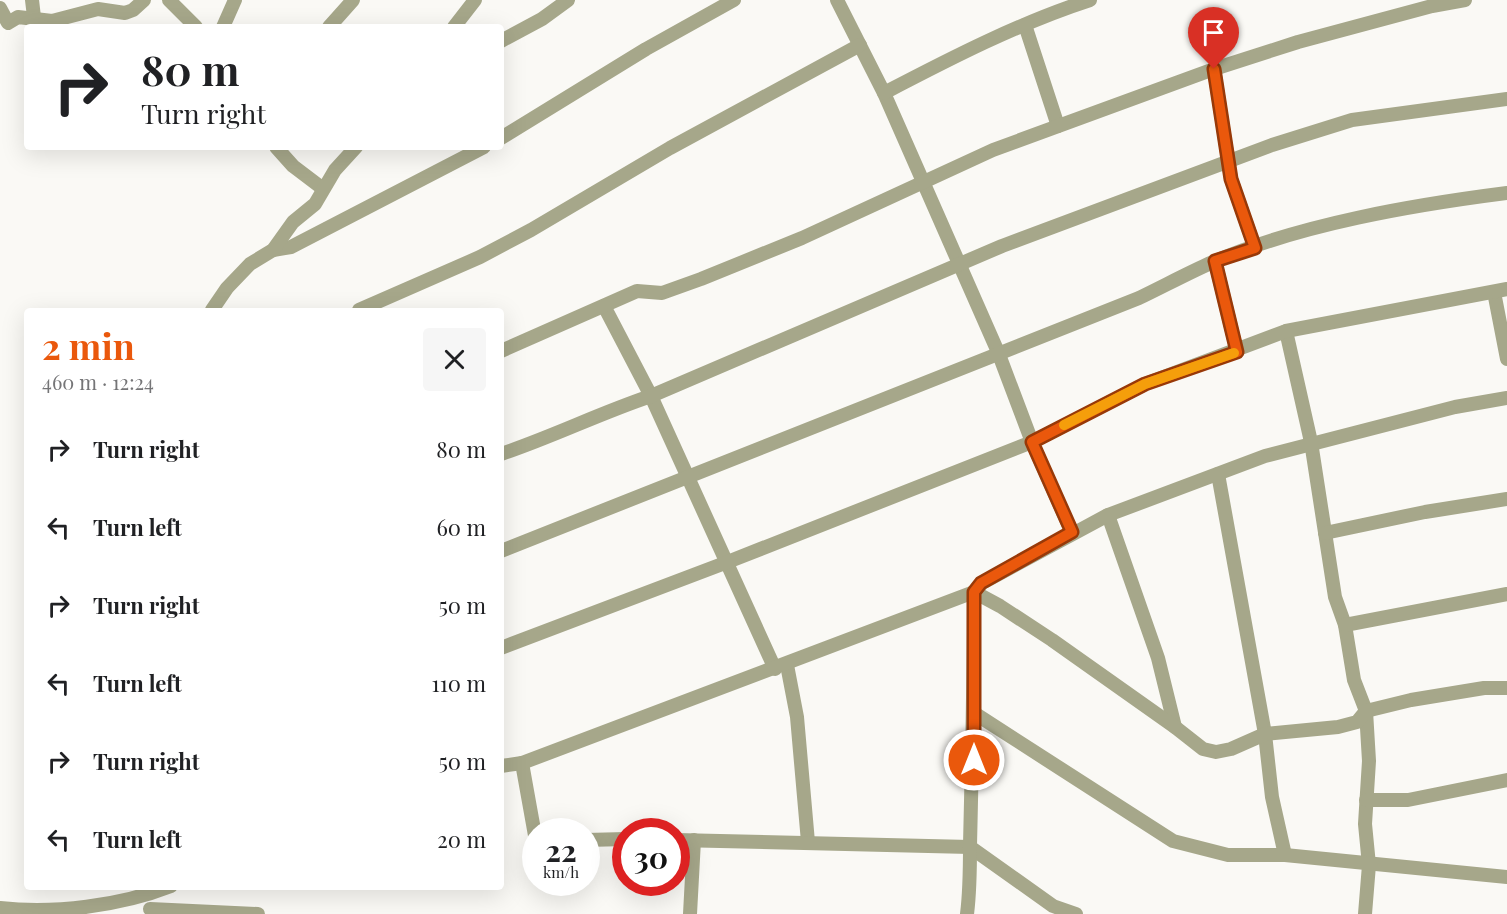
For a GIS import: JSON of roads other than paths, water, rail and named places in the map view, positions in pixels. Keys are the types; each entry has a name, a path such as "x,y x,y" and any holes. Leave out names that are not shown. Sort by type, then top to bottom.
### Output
{"street":[{"path":"32,0 34,17"},
{"path":"0,8 8,23 18,17 34,17 52,21 98,9 125,13 133,10 144,0"},
{"path":"169,0 193,24"},
{"path":"224,24 235,0"},
{"path":"332,24 353,0"},
{"path":"456,24 475,0"},
{"path":"504,39 542,19 568,0"},
{"path":"504,136 646,49 734,0"},
{"path":"504,350 638,291 662,293 701,279 802,238 993,150 1214,69 1298,42 1432,6 1465,0"},
{"path":"841,1 999,352 1032,442 1072,532"},
{"path":"884,93 952,58 1081,1"},
{"path":"1025,25 1058,126"},
{"path":"363,308 480,256 531,230 670,148 860,45"},
{"path":"1214,69 1231,179 1255,248"},
{"path":"504,453 536,442 607,410 651,396 959,264 1228,162 1352,120 1507,99"},
{"path":"279,150 293,166 322,188"},
{"path":"273,250 293,222 315,204 322,188 354,150"},
{"path":"218,308 227,288 250,264 273,250 291,247 478,150"},
{"path":"504,550 1139,298 1215,261 1335,223 1457,199 1507,193"},
{"path":"1215,261 1237,352"},
{"path":"504,647 1032,442 1145,384 1237,352 1286,331 1501,290 1507,359"},
{"path":"604,306 651,396 725,563 781,667 796,717 808,842"},
{"path":"1286,331 1311,442 1335,597 1346,625 1349,658 1366,711 1369,761 1365,824 1369,865 1365,914"},
{"path":"504,766 522,763 781,667 974,592 981,583 1072,532 1108,515 1218,474 1311,442 1455,407 1507,398"},
{"path":"1218,474 1265,734 1272,796 1285,855"},
{"path":"1325,533 1425,512 1507,499"},
{"path":"1108,515 1158,658 1175,727"},
{"path":"974,592 1000,606 1175,727 1203,749 1216,753 1265,734 1338,727 1357,722 1366,711 1484,688 1507,688"},
{"path":"968,914 972,879 970,847 974,713 974,592"},
{"path":"1346,625 1507,594"},
{"path":"974,713 1173,840 1228,855 1285,855 1507,878"},
{"path":"522,763 532,818"},
{"path":"1366,800 1408,800 1507,780"},
{"path":"690,840 970,847 1053,906 1076,914"},
{"path":"690,914 694,840"},
{"path":"0,908 50,913 150,891 149,912 258,914"}]}
